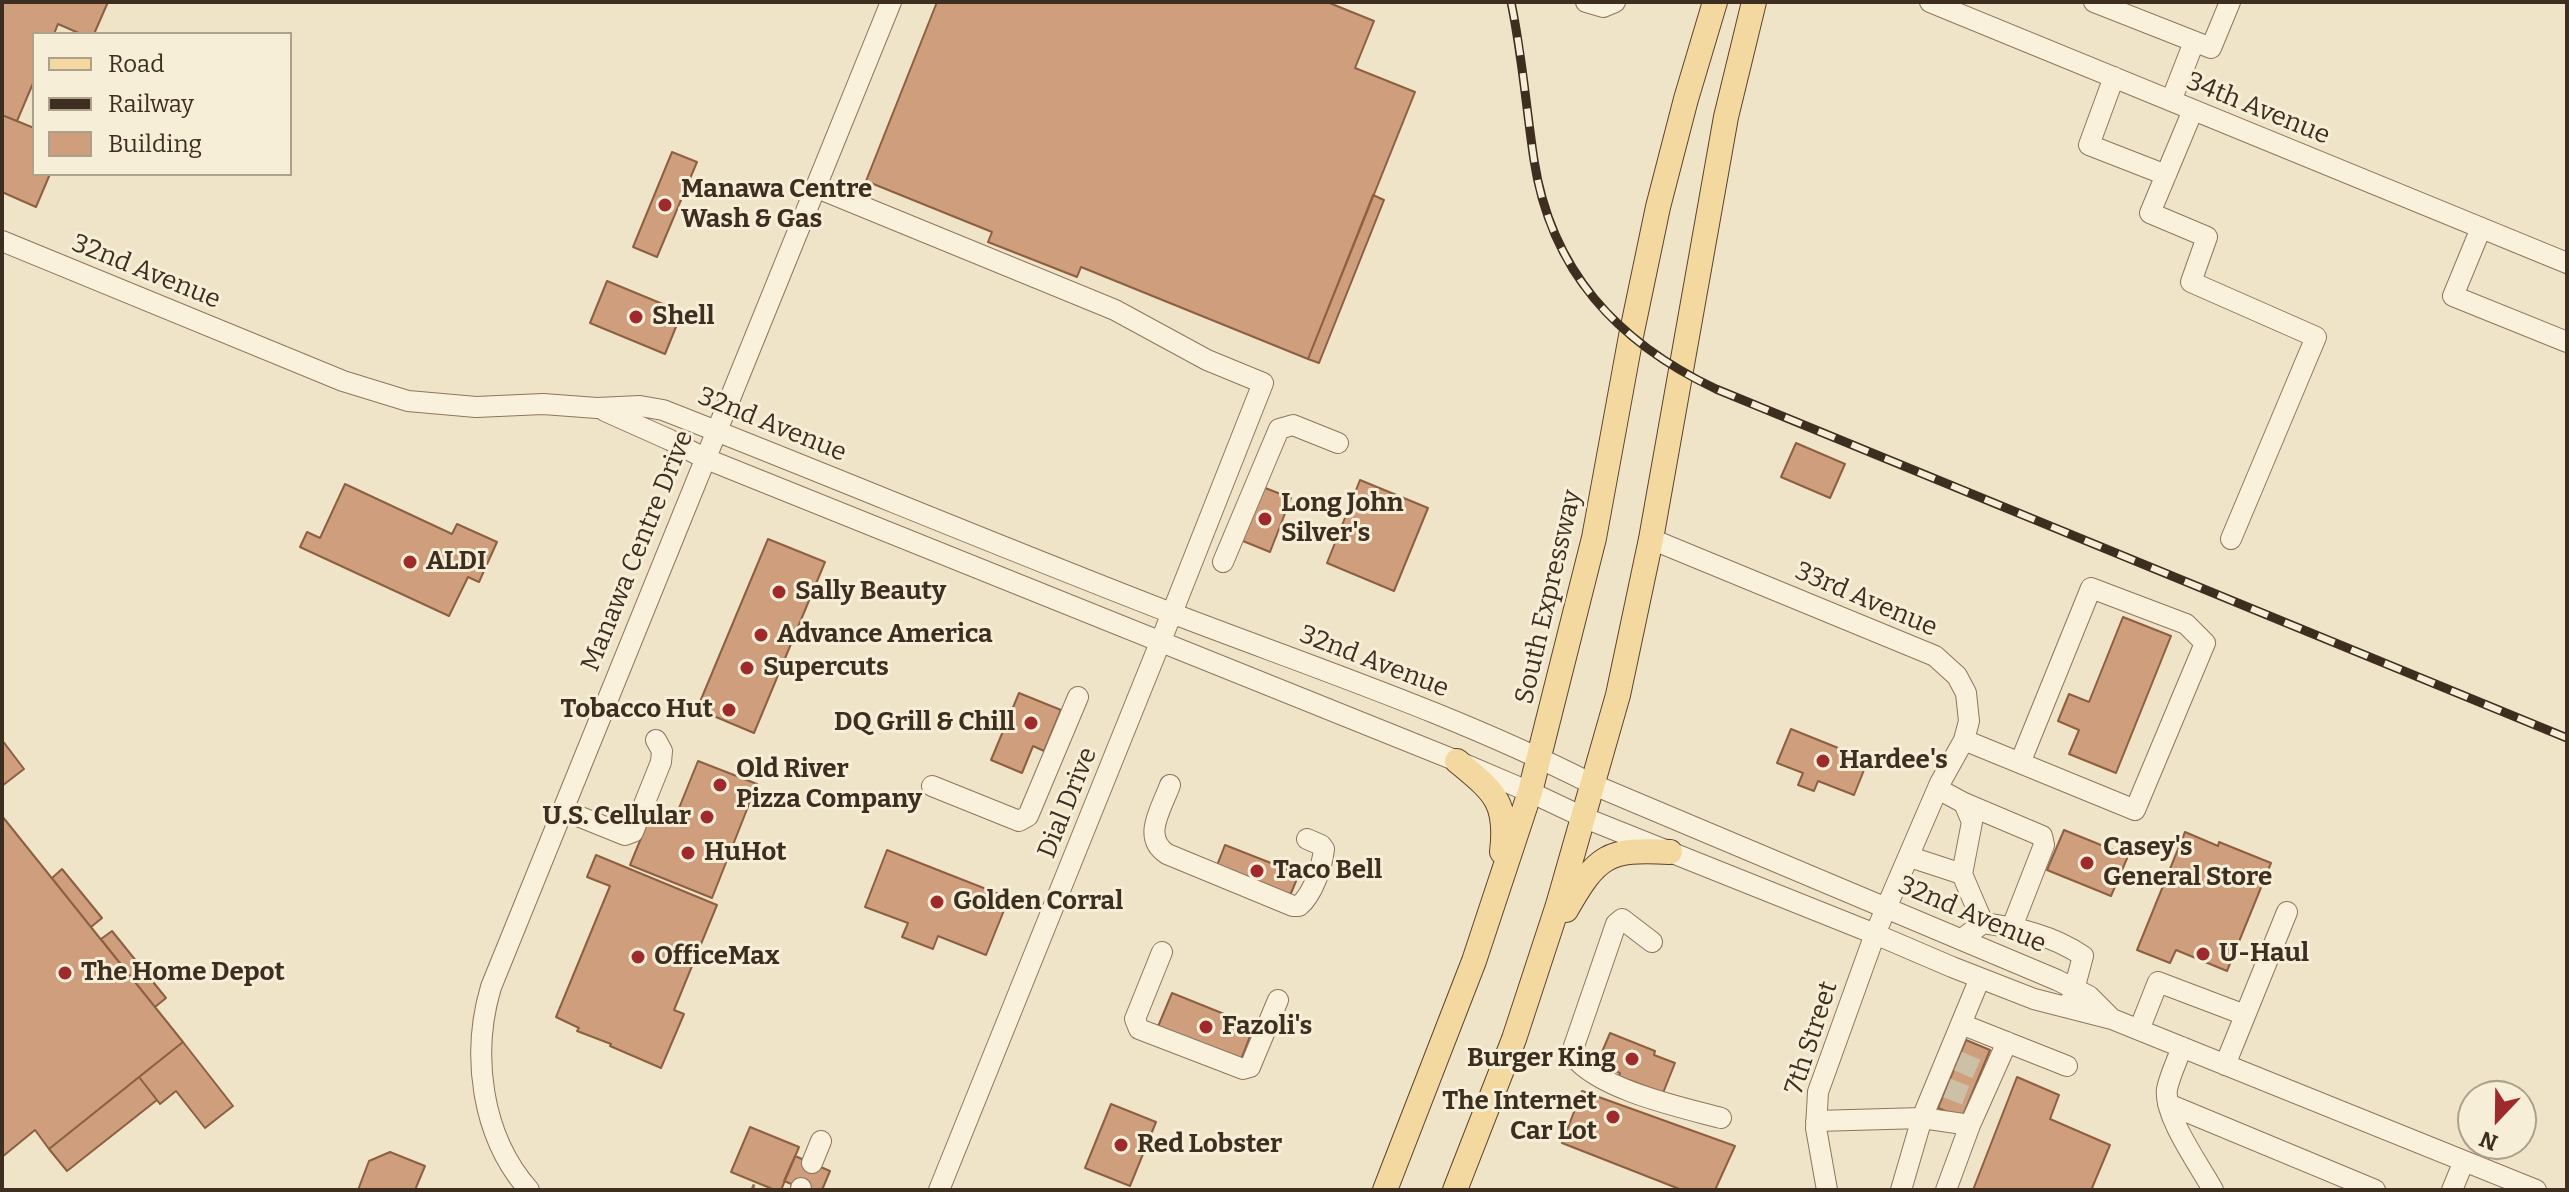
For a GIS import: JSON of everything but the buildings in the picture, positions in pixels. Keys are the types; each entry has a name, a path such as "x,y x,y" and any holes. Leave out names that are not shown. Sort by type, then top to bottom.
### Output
{"main road":[{"name":"South Expressway","path":"1385,1190 1474,961 1530,792 1594,538 1658,207 1715,2"},
{"path":"1455,1190 1514,1039 1545,946 1585,818 1618,695 1651,539 1726,117 1754,2"},
{"path":"1457,761 1496,797 1502,811 1505,827 1498,893"},
{"path":"1545,946 1579,888 1599,863 1624,852 1670,852"}],"street":[{"name":"Manawa Centre Drive","path":"529,1190 514,1172 494,1130 486,1100 481,1066 487,999 891,2"},
{"path":"1586,2 1603,7 1615,2"},
{"name":"34th Avenue","path":"1930,2 2567,263"},
{"path":"2094,2 2211,48 2230,2"},
{"path":"2171,101 2194,42"},
{"path":"2114,77 2089,145 2166,175"},
{"path":"2193,110 2150,213 2207,237 2191,282 2316,337 2231,539"},
{"name":"Dial Drive","path":"815,187 1115,310 1207,360 1263,383 939,1190"},
{"path":"2481,228 2453,296 2567,342"},
{"name":"32nd Avenue","path":"2,241 343,381 408,401 476,407 543,404 597,408 640,406 663,410 1172,613 1451,719 1594,785 1962,939 2072,999"},
{"name":"32nd Avenue","path":"597,408 704,458 1457,761 1585,818 1980,978 2034,999 2089,996 2112,1019 2536,1190"},
{"path":"1223,562 1279,429 1293,425 1338,443"},
{"name":"33rd Avenue","path":"1651,539 1935,656 1957,676 1966,693 1969,721 1964,740 1938,789 1888,907"},
{"path":"1964,740 2020,763 2135,810 2205,643 2186,624 2091,588 2020,763"},
{"path":"932,786 1019,821 1028,816 1078,697"},
{"path":"563,810 625,835 633,832 661,762 662,751 656,740"},
{"path":"1170,785 1154,827 1157,848 1293,906 1299,906 1308,897 1323,858 1321,845 1307,839"},
{"path":"1938,789 2042,836 2044,845 2012,927"},
{"path":"1964,803 1972,822 1962,874 1983,923"},
{"path":"1910,857 1962,874"},
{"name":"7th Street","path":"1827,1190 1818,1150 1818,1092 1875,934 1888,907"},
{"path":"2225,1065 2287,912"},
{"path":"1652,942 1622,919 1616,924 1574,1046 1574,1057 1582,1067 1599,1077 1662,1102 1721,1118"},
{"path":"1962,939 1983,923 2012,927 2065,944 2083,956 2072,999"},
{"path":"1162,952 1135,1019 1139,1029 1243,1069 1250,1067 1278,1000"},
{"path":"1901,1190 1922,1118 1942,1086 1953,1059 1961,1024 1980,978"},
{"path":"2139,1030 2158,982 2245,1015"},
{"path":"1961,1024 2067,1066"},
{"path":"1946,1190 1970,1125 1976,1099 1987,1073 2007,1042"},
{"path":"2182,1047 2167,1090 2168,1104 2179,1132 2213,1190"},
{"path":"2168,1104 2375,1190"},
{"path":"1816,1121 1922,1118 1970,1125"},
{"path":"812,1163 821,1141"},
{"path":"2452,1190 2464,1161"}],"path":[{"path":"752,1190 755,1182"}],"tunnel":[{"path":"1958,1061 1981,1071"},
{"path":"1947,1088 1970,1097"}],"railway":[{"path":"1511,2 1534,160 1543,200 1556,236 1573,269 1594,298 1619,325 1648,349 1716,389 2567,738"}],"place":[{"name":"Manawa Centre Wash & Gas","path":"665,205"},
{"name":"Shell","path":"636,317"},
{"name":"Long John Silver's","path":"1265,519"},
{"name":"ALDI","path":"410,562"},
{"name":"Sally Beauty","path":"779,592"},
{"name":"Advance America","path":"761,635"},
{"name":"Supercuts","path":"747,668"},
{"name":"Tobacco Hut","path":"729,710"},
{"name":"DQ Grill & Chill","path":"1031,723"},
{"name":"Hardee's","path":"1823,761"},
{"name":"Old River Pizza Company","path":"720,785"},
{"name":"U.S. Cellular","path":"707,817"},
{"name":"HuHot","path":"688,853"},
{"name":"Casey's General Store","path":"2087,863"},
{"name":"Taco Bell","path":"1257,871"},
{"name":"Golden Corral","path":"937,902"},
{"name":"U-Haul","path":"2203,954"},
{"name":"OfficeMax","path":"638,957"},
{"name":"The Home Depot","path":"65,973"},
{"name":"Fazoli's","path":"1206,1027"},
{"name":"Burger King","path":"1632,1059"},
{"name":"The Internet Car Lot","path":"1613,1117"},
{"name":"Red Lobster","path":"1121,1145"}]}
